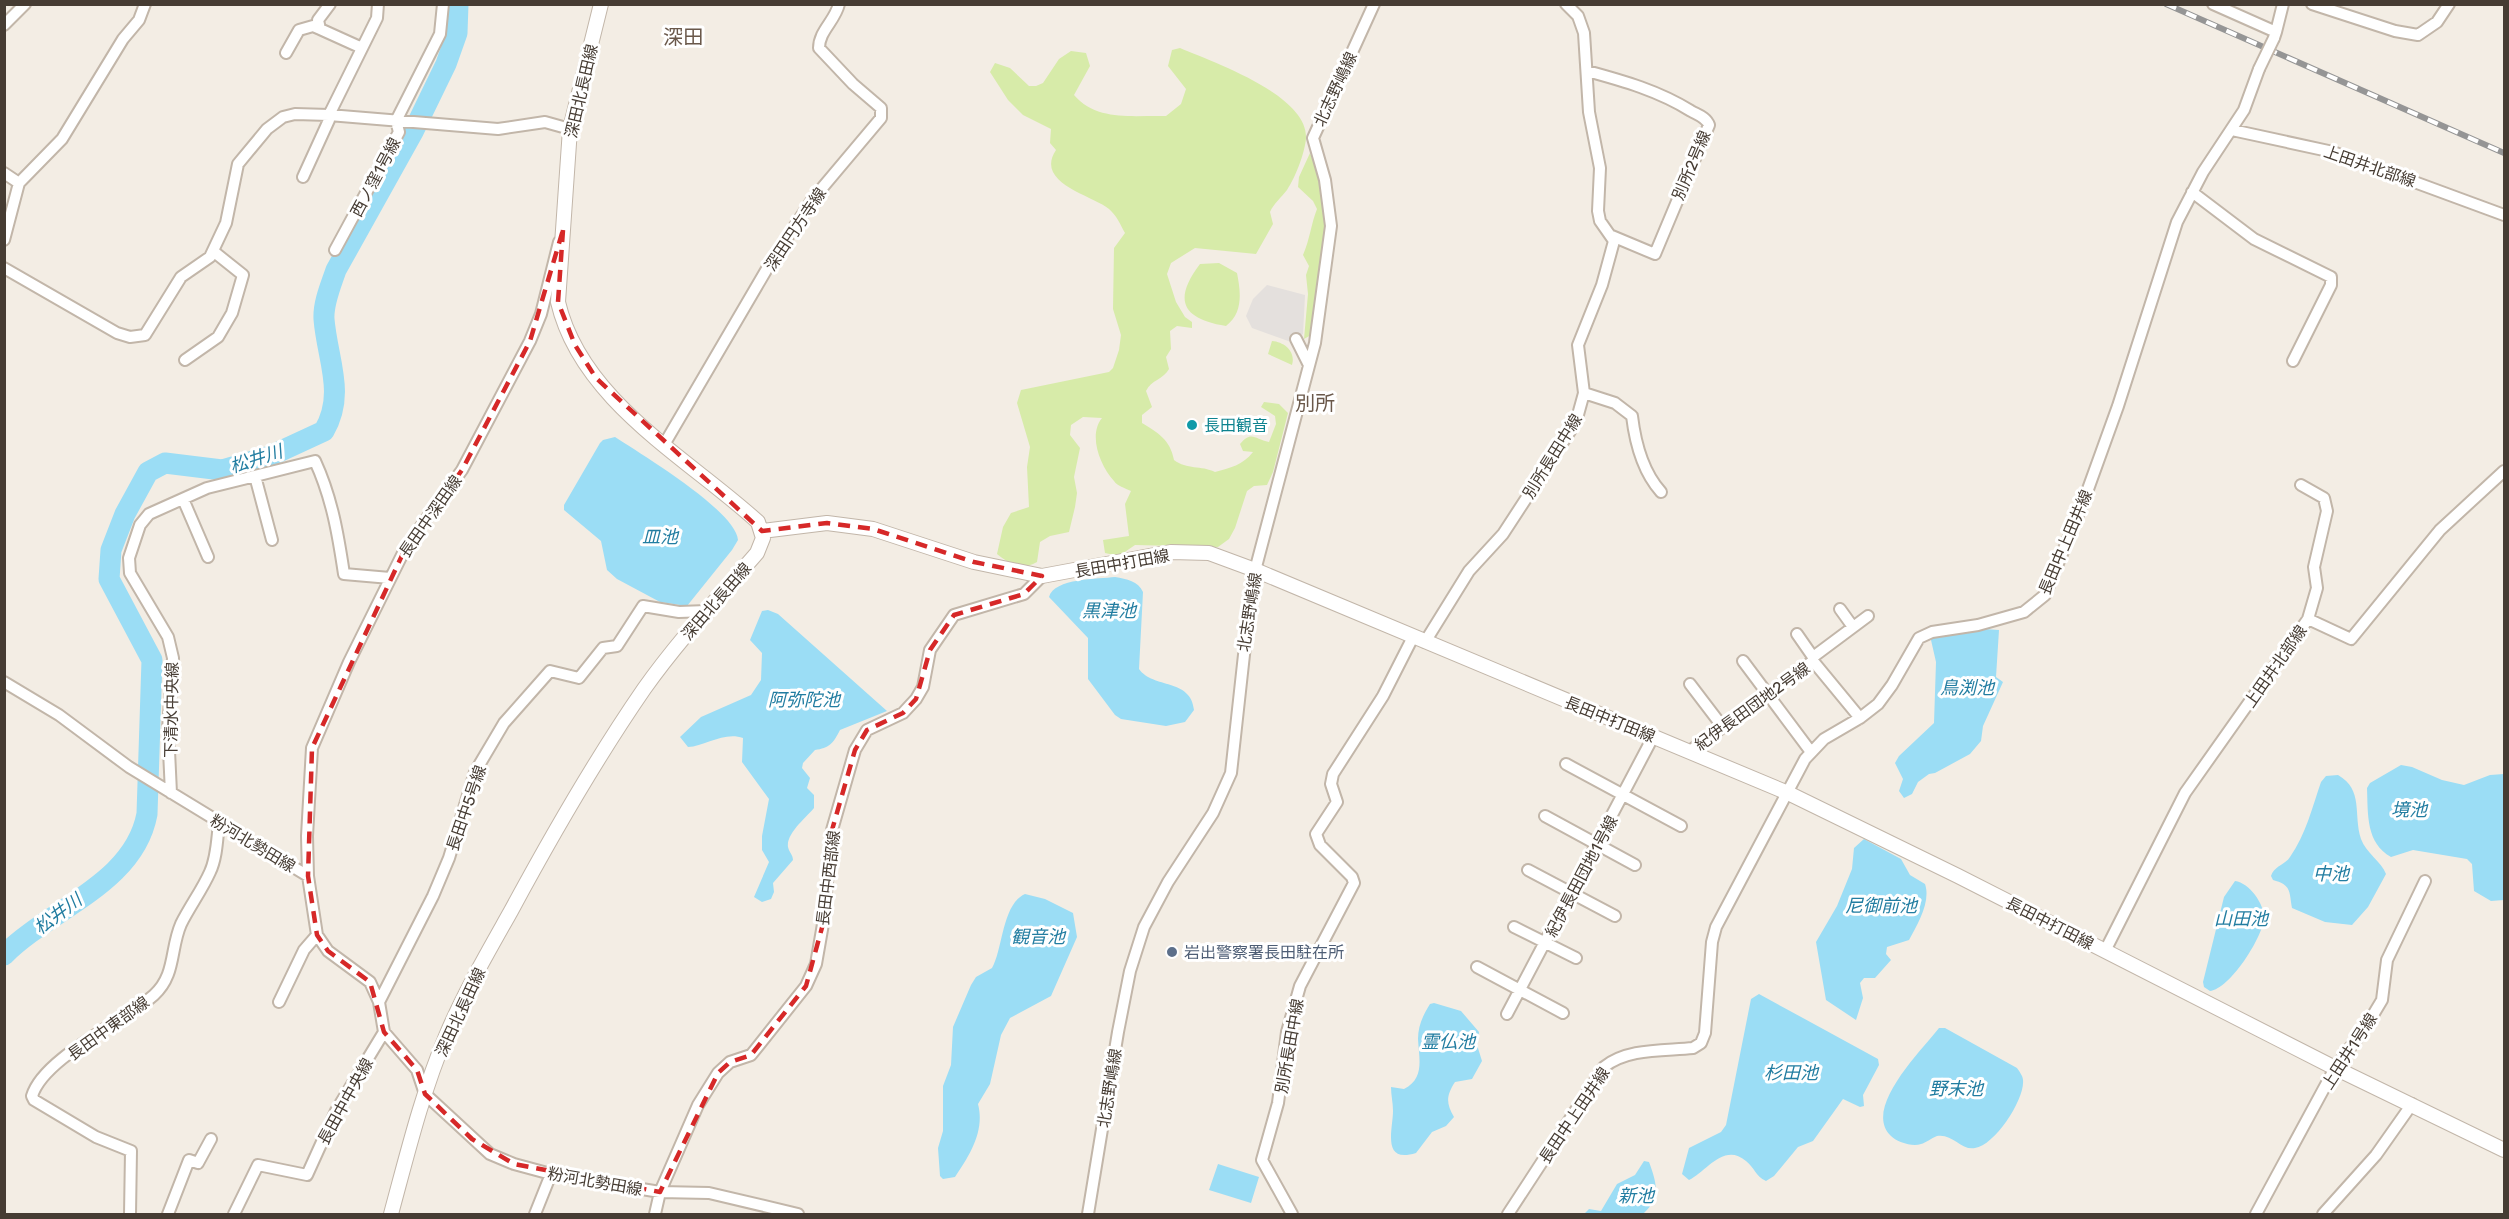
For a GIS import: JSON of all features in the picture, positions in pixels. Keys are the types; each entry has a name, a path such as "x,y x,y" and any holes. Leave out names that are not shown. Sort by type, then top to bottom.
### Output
{"street":[{"path":"4,25 25,4"},
{"path":"4,240 20,183 62,139 123,39 138,20 145,4"},
{"path":"320,29 318,20 330,4"},
{"path":"303,177 329,120 329,115 377,18 378,4"},
{"name":"西ノ窪1号線","path":"335,250 399,132 396,121 440,34 443,4"},
{"name":"深田北長田線","path":"392,1215 425,1094 464,998 579,790 644,689 757,553 763,538 762,531 749,514 633,417 596,378 575,345 562,317 558,302 570,129 601,4"},
{"name":"深田円方寺線","path":"665,443 768,267 812,200 881,118 881,108 853,84 819,48 819,39 836,15 839,4"},
{"name":"北志野嶋線","path":"1088,1215 1118,1032 1130,971 1144,927 1168,882 1213,813 1231,773 1246,622 1255,570 1315,343 1331,226 1325,180 1313,138 1374,4"},
{"path":"1566,4 1578,16 1584,33 1589,112 1600,168 1598,211 1600,221 1612,236"},
{"path":"2213,4 2275,35"},
{"name":"長田中上田井線","path":"1508,1215 1604,1067 1615,1058 1628,1054 1693,1048 1701,1043 1705,1033 1712,942 1716,927 1805,759 1811,752 1824,739 1860,718 1878,704 1892,685 1919,638 1932,632 1978,625 2024,612 2045,596 2083,503 2118,406 2177,222 2192,192 2244,110 2275,35 2283,4"},
{"path":"2312,4 2395,31 2418,35 2437,22 2449,4"},
{"path":"286,53 299,30 313,26 362,48"},
{"name":"別所2号線","path":"1587,71 1644,87 1665,96 1704,118 1709,125 1655,254 1612,236"},
{"path":"4,268 117,333 137,337 145,335 181,277 210,257 226,223 238,164 249,148 283,117 295,114 329,115 498,129 544,122 570,129"},
{"name":"上田井北部線","path":"2232,130 2333,152 2505,215"},
{"path":"4,174 20,183"},
{"path":"2192,192 2253,239 2331,277 2331,285 2293,361"},
{"name":"長田中深田線","path":"308,876 308,816 312,748 349,662 406,547 462,470 530,340 541,314 555,250 563,230"},
{"name":"別所長田中線","path":"1292,1215 1262,1160 1278,1102 1287,1032 1300,986 1354,883 1352,877 1320,845 1316,834 1337,802 1331,784 1333,774 1419,640 1469,571 1503,534 1576,422 1584,393 1578,345 1614,248 1612,236"},
{"path":"185,360 218,337 232,313 243,275 213,251"},
{"path":"1296,339 1309,365"},
{"path":"1584,393 1615,403 1632,416 1635,441 1655,486 1660,492"},
{"name":"下清水中央線","path":"167,791 172,658 168,637 130,573 129,558 140,525 149,514 207,488 315,461 327,487 337,524 344,574 390,578"},
{"name":"上田井北部線","path":"2105,951 2185,793 2308,619 2351,639 2440,530 2505,471"},
{"path":"255,476 272,540"},
{"path":"2301,486 2324,498 2327,511 2314,567 2317,588 2308,619"},
{"path":"183,499 208,557"},
{"name":"長田中打田線","path":"762,531 827,523 873,529 974,562 1042,576 1171,552 1209,553 1255,570 1653,737 1690,750 1788,793 2335,1068 2505,1150"},
{"name":"長田中西部線","path":"655,1215 660,1192 698,1105 718,1073 730,1062 751,1055 806,986 816,964 823,924 832,830 855,750 867,730 903,712 916,699 923,687 930,650 954,615 1024,594 1042,576"},
{"name":"長田中5号線","path":"379,1002 433,896 448,858 475,772 520,703 550,671 579,678 603,648 617,646 643,606 679,612 707,611"},
{"path":"1840,609 1853,627"},
{"path":"1797,634 1813,659 1868,616"},
{"name":"紀伊長田団地2号線","path":"1690,750 1813,659 1860,718"},
{"path":"1743,661 1811,752"},
{"name":"粉河北勢田線","path":"4,682 59,715 129,767 308,876 317,935"},
{"path":"1690,684 1722,726"},
{"name":"紀伊長田団地1号線","path":"1507,1014 1653,737"},
{"path":"1566,764 1681,826"},
{"path":"1545,816 1635,865"},
{"name":"長田中東部線","path":"130,1215 131,1151 96,1137 34,1100 32,1096 47,1074 66,1057 141,1005 165,983 170,973 180,926 214,862 219,823"},
{"path":"1528,870 1615,916"},
{"name":"上田井1号線","path":"2256,1215 2335,1068 2367,1025 2382,1000 2387,960 2425,881"},
{"path":"1514,927 1576,958"},
{"path":"279,1002 303,950 317,935 328,951 370,982 379,1002 384,1032"},
{"path":"1477,967 1563,1013"},
{"name":"粉河北勢田線","path":"384,1032 417,1070 425,1094 490,1154 514,1164 551,1174 660,1192 709,1193 798,1215"},
{"name":"長田中中央線","path":"234,1215 258,1165 307,1175 336,1111 384,1032"},
{"path":"2324,1215 2376,1155 2412,1104"},
{"path":"168,1215 189,1160 198,1163 211,1139"},
{"path":"535,1215 551,1174"}],"highlighted area":[{"path":"563,230 558,302 575,345 596,378 762,531 827,523 873,529 974,562 1042,576 1024,594 954,615 930,650 916,699 903,713 867,730 855,750 832,830 823,924 806,986 751,1055 730,1062 718,1073 660,1192 514,1164 472,1139 425,1094 417,1070 384,1032 370,982 328,951 317,935 308,876 312,748 406,547 462,470 530,341"}],"green space":[{"path":"1180,48 1235,71 1276,94 1303,122 1306,138 1296,172 1287,190 1270,212 1273,224 1256,254 1195,248 1171,263 1167,274 1176,302 1185,317 1192,322 1192,328 1177,326 1170,331 1171,349 1166,357 1169,369 1146,391 1152,407 1142,415 1142,423 1166,442 1174,460 1184,465 1215,472 1236,465 1253,452 1243,451 1240,444 1247,437 1269,442 1276,424 1275,416 1261,407 1264,402 1279,404 1288,413 1273,472 1267,485 1254,486 1247,491 1235,528 1229,539 1218,547 1135,545 1119,556 1105,553 1103,540 1129,536 1125,504 1131,491 1115,483 1100,459 1096,433 1102,418 1083,417 1071,425 1070,435 1080,448 1074,477 1077,493 1069,532 1050,536 1040,542 1037,562 1026,566 1016,566 997,554 1003,527 1011,513 1029,507 1027,467 1030,447 1017,403 1021,390 1109,372 1113,368 1121,335 1113,309 1114,248 1125,233 1109,209 1068,187 1059,179 1053,171 1051,161 1056,150 1050,143 1051,129 1023,115 1008,100 990,72 995,63 1010,68 1029,86 1036,86 1043,83 1059,59 1071,51 1086,53 1090,66 1074,95 1083,104 1094,110 1117,115 1166,116 1181,104 1186,89 1168,66 1172,50"},
{"path":"1310,153 1321,183 1327,224 1311,335 1304,339 1308,294 1306,275 1309,266 1303,255 1317,209 1313,201 1298,187 1299,177"},
{"path":"1219,263 1237,273 1239,288 1238,309 1232,321 1226,326 1200,319 1191,313 1186,306 1185,298 1186,288 1200,264"},
{"path":"1272,341 1288,348 1293,360 1292,365 1268,354"}],"shaded area":[{"path":"1267,285 1305,295 1303,334 1291,342 1252,328 1246,316 1253,299"}],"water":[{"name":"皿池","path":"615,437 686,484 722,514 733,528 738,540 687,606 660,602 617,579 607,570 601,541 564,510 564,505 600,443"},
{"name":"黒津池","path":"1115,577 1135,583 1143,592 1139,669 1145,675 1186,693 1194,710 1185,722 1166,726 1121,719 1115,715 1088,679 1088,638 1049,597 1059,586 1068,583"},
{"name":"阿弥陀池","path":"768,610 778,614 887,711 840,730 830,744 815,750 803,763 802,768 810,778 807,788 814,795 814,808 790,836 788,847 793,860 773,883 774,892 771,899 762,902 754,897 769,862 762,850 762,836 769,799 742,762 743,738 729,736 688,747 680,737 701,717 751,695 761,680 762,653 750,640 762,611"},
{"name":"鳥渕池","path":"1984,629 1999,630 1996,677 2003,682 1983,726 1981,741 1970,754 1929,774 1918,782 1912,794 1904,798 1899,791 1903,779 1895,763 1899,756 1934,723 1936,662 1932,637"},
{"name":"境池","path":"2401,765 2412,767 2442,780 2464,785 2490,775 2504,774 2504,900 2491,901 2474,891 2472,864 2467,859 2413,850 2391,857 2377,844 2370,827 2367,788 2370,783"},
{"name":"中池","path":"2338,775 2346,781 2355,795 2363,844 2386,874 2368,907 2352,925 2325,922 2292,908 2287,887 2273,880 2271,876 2288,860 2296,848 2321,782 2326,776"},
{"name":"尼御前池","path":"1864,839 1901,859 1910,875 1925,884 1926,898 1923,912 1909,940 1887,947 1886,954 1891,960 1875,978 1864,978 1860,983 1863,998 1856,1020 1826,1000 1816,942 1837,906 1852,869 1854,848"},
{"name":"山田池","path":"2235,881 2246,886 2256,896 2262,907 2264,919 2258,938 2244,961 2227,982 2210,991 2204,987 2203,982 2224,897"},
{"name":"観音池","path":"1025,894 1045,899 1073,913 1077,937 1051,996 1010,1018 1001,1035 990,1084 978,1104 980,1114 975,1142 955,1177 943,1179 940,1176 938,1148 943,1131 943,1086 951,1065 953,1027 976,977 992,968 1007,917 1017,899"},
{"name":"杉田池","path":"1759,994 1878,1059 1879,1065 1863,1095 1864,1106 1860,1107 1843,1099 1813,1141 1798,1147 1774,1176 1766,1181 1746,1161 1738,1156 1730,1155 1716,1160 1689,1180 1682,1174 1689,1148 1721,1132 1726,1125 1751,999"},
{"name":"霊仏池","path":"1434,1003 1461,1011 1479,1032 1477,1045 1482,1061 1472,1079 1455,1082 1452,1087 1448,1100 1454,1117 1446,1126 1432,1132 1416,1153 1398,1154 1391,1143 1393,1111 1391,1087 1404,1089 1411,1085 1418,1074 1420,1025 1430,1004"},
{"name":"野末池","path":"1939,1028 1945,1028 2017,1068 2023,1078 2019,1098 2007,1120 1991,1139 1975,1148 1966,1147 1942,1136 1917,1145 1905,1143 1891,1136 1884,1125 1884,1111 1897,1080"},
{"name":"新池","path":"1644,1161 1649,1162 1656,1190 1653,1202 1643,1214 1584,1214 1589,1209 1601,1211 1617,1184 1635,1175"},
{"path":"1218,1164 1259,1177 1251,1203 1209,1190"}],"waterway":[{"name":"松井川","path":"4,955 23,938 108,877 126,859 139,838 147,814 152,660 109,579 111,550 125,514 148,472 165,463 222,470 270,456 324,431 334,403 333,376 324,319 328,294 336,270 413,132 446,64 457,33 458,4"}],"railway":[{"path":"2166,4 2504,153"}],"place":[{"name":"長田観音","path":"1192,425"},
{"name":"岩出警察署長田駐在所","path":"1172,952"}],"district":[{"name":"深田","path":"683,37"},
{"name":"別所","path":"1315,403"}]}
